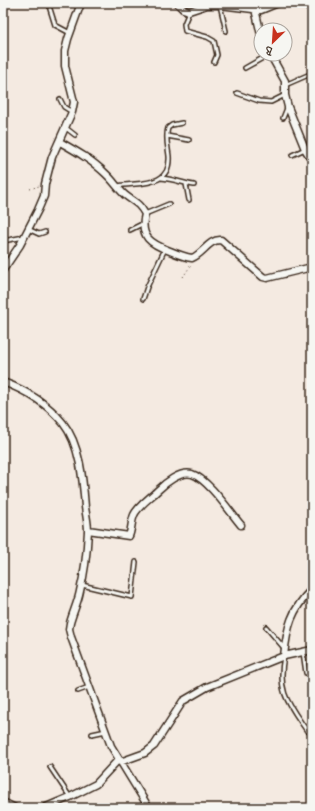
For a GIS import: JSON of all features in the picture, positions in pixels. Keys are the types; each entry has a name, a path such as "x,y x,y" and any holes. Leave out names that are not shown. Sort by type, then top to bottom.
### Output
{"street":[{"path":"3,270 28,229 44,196 45,184 52,157 60,142 72,112 74,102 65,66 65,51 81,3"},
{"path":"177,3 189,11 207,5 261,10 278,3"},
{"path":"255,9 258,22"},
{"path":"275,62 282,74 288,107 312,160"},
{"path":"60,142 82,154 96,165 125,195 138,203 145,214 142,224 147,238 159,248 192,258 200,254 214,241 221,240 226,243 250,267 263,277 267,278 312,267"},
{"path":"3,382 17,387 52,411 63,423 78,458 88,530 82,585 69,629 111,746 149,808"},
{"path":"88,530 129,536 134,514 137,510 165,483 184,474 192,474 202,480 241,525"},
{"path":"285,653 291,617 301,600 312,589"},
{"path":"44,808 96,784 120,761 145,753 154,746 180,705 186,699 207,687 285,653 312,650"},
{"path":"3,802 15,808"}],"lane":[{"path":"307,8 311,3"},
{"path":"220,5 226,31"},
{"path":"50,9 55,25 70,33"},
{"path":"189,11 184,24 185,31 207,37 214,41 217,55 214,62"},
{"path":"245,68 256,62"},
{"path":"285,85 308,76 311,76 312,78"},
{"path":"237,93 259,101 271,102 285,96"},
{"path":"60,99 64,107 72,112"},
{"path":"283,118 288,107"},
{"path":"117,186 151,182 161,178 167,170 169,161 167,136 168,128 172,125 182,123"},
{"path":"66,128 75,134"},
{"path":"167,136 189,140"},
{"path":"292,155 308,151"},
{"path":"161,178 175,179 186,184 194,185"},
{"path":"186,184 189,200"},
{"path":"145,214 169,204"},
{"path":"130,230 142,224"},
{"path":"28,229 39,234 45,232"},
{"path":"3,241 24,236"},
{"path":"143,300 147,287 165,249"},
{"path":"82,585 132,597 136,562"},
{"path":"266,627 285,653 282,669 284,695 307,731"},
{"path":"303,652 306,673"},
{"path":"78,691 89,687"},
{"path":"92,734 106,731"},
{"path":"50,767 70,797"}],"path":[{"path":"30,189 45,184"},
{"path":"183,277 191,264 192,258"}]}
